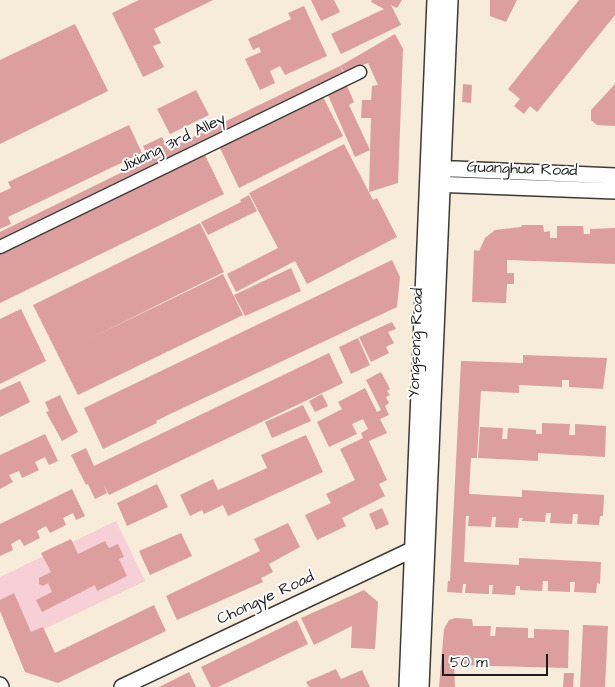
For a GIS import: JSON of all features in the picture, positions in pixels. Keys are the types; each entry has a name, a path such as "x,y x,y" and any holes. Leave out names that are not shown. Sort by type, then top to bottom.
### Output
{"street":[{"name":"Yongsong Road","path":"408,687 419,547 435,184 435,0"},
{"name":"Yongsong Road","path":"435,168 450,0"},
{"name":"Jixiang 3rd Alley","path":"0,246 360,72"},
{"name":"Guanghua Road","path":"435,168 615,176"},
{"name":"Guanghua Road","path":"435,184 615,191"},
{"name":"Yongsong Road","path":"419,547 421,687"},
{"name":"Chongye Road","path":"122,687 419,547"}],"shaded area":[{"path":"116,521 145,581 19,641 0,601 0,577"}],"building":[{"path":"139,0 213,0 154,29 161,43 153,46 164,67 143,77 112,13"},
{"path":"311,0 334,0 340,12 321,21"},
{"path":"372,0 402,0 397,8 391,5 401,25 341,54 331,34 384,9 371,2"},
{"path":"490,0 517,0 506,22 490,16"},
{"path":"579,0 615,0 615,15 537,112 530,106 524,114 514,106 520,99 508,89"},
{"path":"304,6 327,56 285,75 280,66 270,71 275,83 260,90 245,59 261,52 259,47 253,50 248,39 291,19 288,13"},
{"path":"75,24 108,91 0,144 0,60"},
{"path":"395,34 403,49 398,183 369,192 371,118 361,118 362,100 371,100 372,86 378,85 368,63 344,72 340,66"},
{"path":"340,66 343,72 0,239 0,232 149,159 143,146 162,137 168,149"},
{"path":"346,84 354,102 349,105 370,150 355,157 327,93"},
{"path":"463,84 472,85 471,103 462,102"},
{"path":"615,84 615,126 597,125 591,120 591,110"},
{"path":"196,90 209,115 170,134 157,109"},
{"path":"322,95 343,136 239,188 219,146"},
{"path":"129,125 142,153 8,217 11,224 0,229 0,193 11,188 8,182"},
{"path":"344,144 373,200 377,198 397,237 307,284 295,261 236,292 227,274 278,248 249,193"},
{"path":"204,153 224,194 0,303 0,252"},
{"path":"249,195 257,211 208,235 201,222 241,202 240,200"},
{"path":"200,223 224,272 91,338 223,274 243,315 78,395 33,305"},
{"path":"522,225 543,225 544,232 550,231 550,238 557,238 557,226 583,226 584,234 590,234 590,229 615,228 615,264 507,260 507,273 514,273 514,284 507,284 506,303 472,302 474,250 479,251 485,238 495,230 521,227"},
{"path":"392,260 400,277 397,307 168,415 156,421 157,423 103,449 84,408"},
{"path":"291,268 301,291 245,316 234,295"},
{"path":"21,309 46,361 0,384 0,319"},
{"path":"392,322 396,329 388,332 394,343 386,347 389,353 371,362 359,337"},
{"path":"358,338 370,365 351,374 339,347"},
{"path":"329,353 343,383 109,495 104,485 107,493 95,499 71,455 86,448 94,466"},
{"path":"523,355 607,358 603,389 569,387 569,380 562,380 562,387 519,385 519,393 481,391 477,458 471,458 469,494 522,497 522,490 604,495 603,516 600,516 599,525 577,524 578,514 573,514 572,524 550,523 551,513 546,513 545,522 522,521 523,518 519,518 518,528 495,527 496,517 492,517 491,527 468,526 469,516 466,516 464,562 519,565 519,558 601,562 600,584 597,583 596,593 574,592 575,582 570,582 570,592 548,591 548,581 543,581 542,591 520,590 520,586 516,586 515,595 492,594 493,585 489,585 489,594 465,593 466,584 463,584 462,593 447,592 448,581 450,581 461,361 523,363"},
{"path":"381,372 390,389 387,391 390,395 386,397 389,403 385,406 389,415 380,419 387,433 369,441 387,480 379,484 385,496 342,518 346,526 317,540 305,515 331,503 326,494 355,480 340,449 363,438 361,433 368,429 363,419 352,424 357,434 329,447 317,422 342,409 338,402 365,388 377,412 381,410 366,380"},
{"path":"20,381 30,402 0,417 0,390"},
{"path":"322,394 328,406 315,412 309,401"},
{"path":"60,395 78,432 62,441 46,412 49,411 45,402"},
{"path":"303,405 311,421 272,438 265,422"},
{"path":"542,423 570,424 569,435 575,435 575,424 606,426 605,457 538,453 538,461 478,458 480,427 503,428 502,439 507,439 508,428 536,430 536,434 542,434"},
{"path":"45,434 58,461 49,465 45,457 35,462 39,470 22,478 19,471 9,475 13,482 0,489 0,455"},
{"path":"306,435 323,472 228,516 223,505 204,514 202,510 190,516 180,495 213,479 218,490 267,468 261,455"},
{"path":"157,484 168,507 127,526 117,503"},
{"path":"72,489 85,516 76,520 73,513 63,518 66,525 50,533 46,526 37,531 40,538 24,546 20,539 11,544 13,550 0,556 0,524"},
{"path":"382,508 389,524 376,530 369,514"},
{"path":"288,523 300,547 269,564 273,572 261,578 263,582 177,620 166,596 260,551 254,539"},
{"path":"181,533 192,556 150,575 139,551"},
{"path":"71,539 78,554 105,541 109,548 118,544 124,557 119,559 127,576 97,591 95,585 42,612 36,600 52,592 48,583 43,586 39,584 39,578 51,572 41,553"},
{"path":"364,590 378,602 375,649 351,648 352,626 314,645 301,618"},
{"path":"14,593 31,632 43,627 55,653 154,605 166,631 58,683 25,672 0,611 0,600"},
{"path":"455,618 472,619 473,626 491,626 490,636 495,636 496,627 528,628 528,638 534,638 534,629 569,630 568,668 454,665 455,687 439,687 444,629 449,620"},
{"path":"297,620 308,644 218,687 211,687 201,667"},
{"path":"583,625 608,626 605,687 580,687"},
{"path":"336,669 341,679 362,670 370,687 309,687 306,682"},
{"path":"189,672 196,687 159,687"},
{"path":"564,673 574,673 573,687 563,687"}]}
